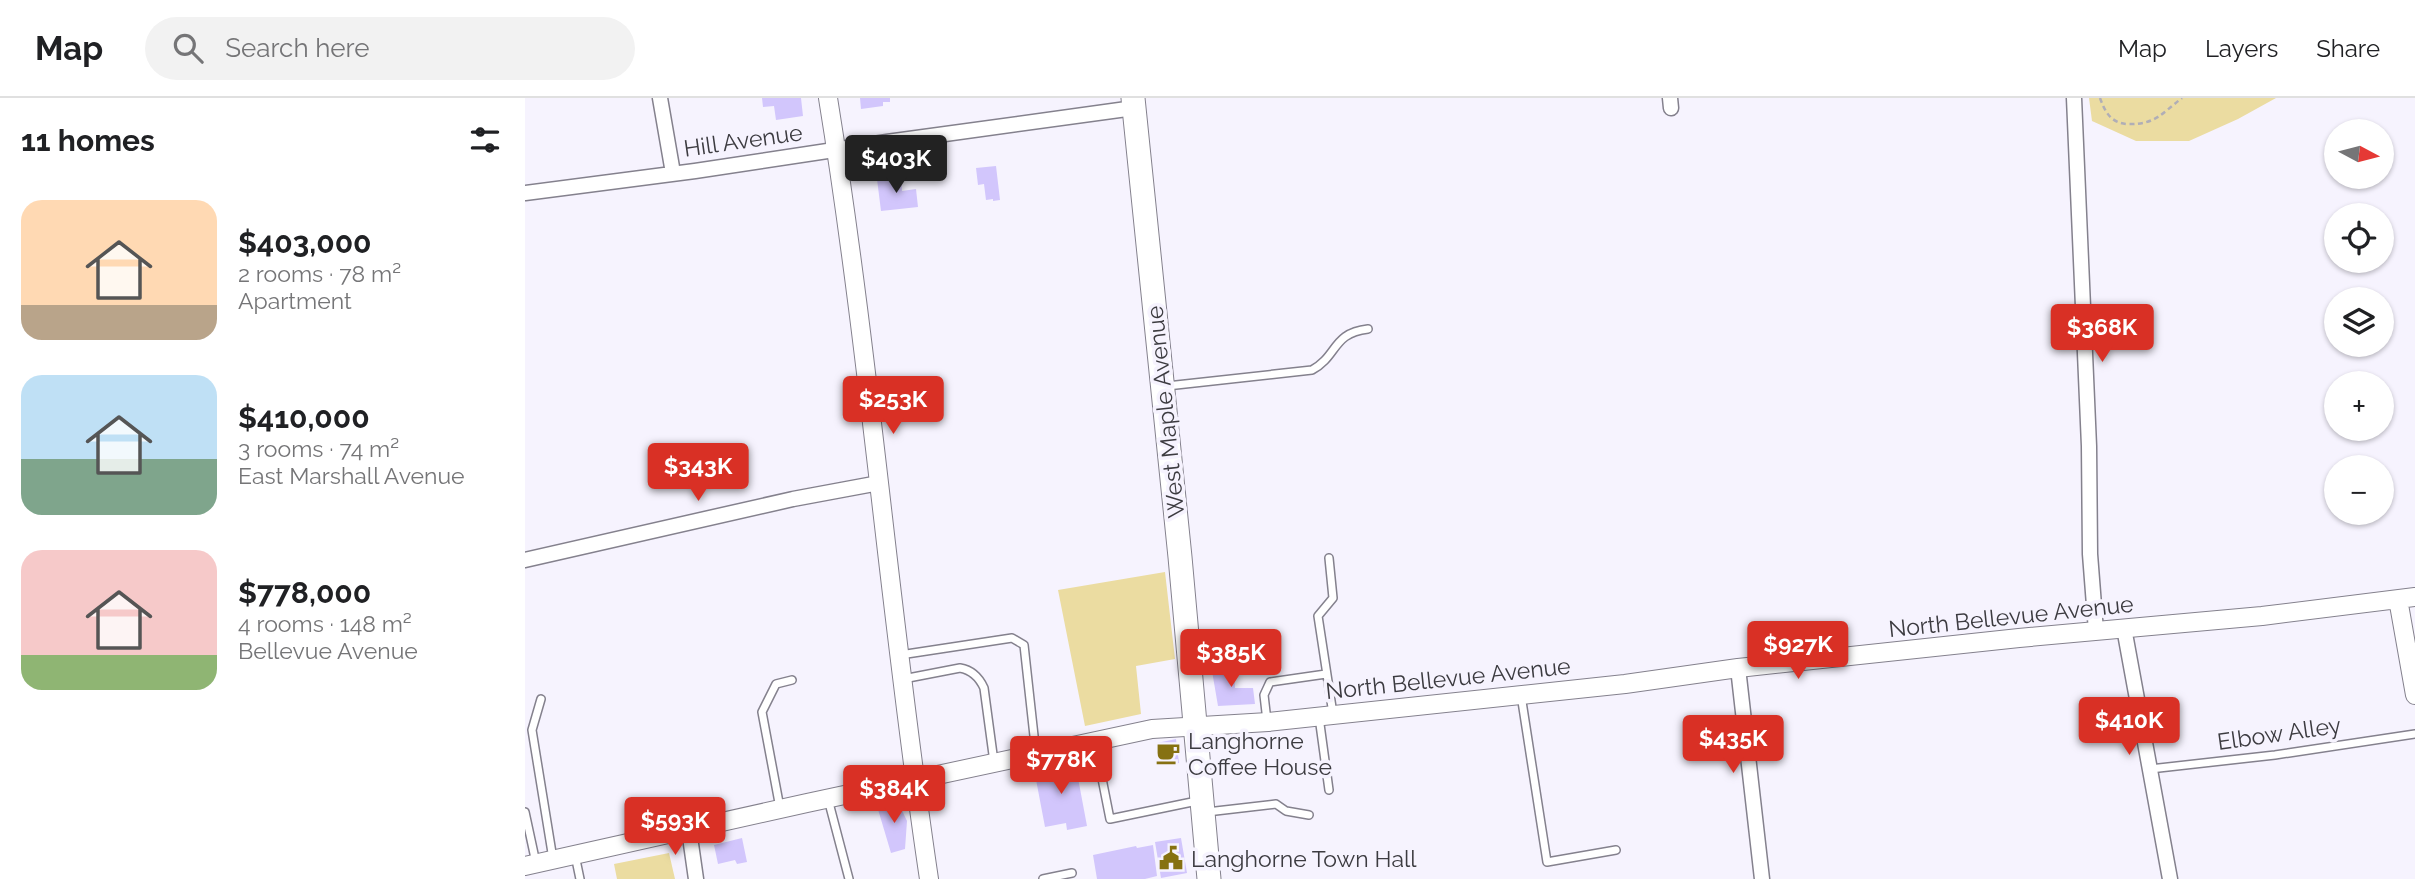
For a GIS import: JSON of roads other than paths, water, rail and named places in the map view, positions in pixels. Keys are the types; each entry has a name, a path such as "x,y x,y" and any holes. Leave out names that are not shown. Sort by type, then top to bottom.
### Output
{"main road":[{"name":"West Maple Avenue","path":"1133,103 1163,387 1209,879"}],"street":[{"path":"660,98 673,173"},
{"path":"828,98 871,401 929,879"},
{"path":"2074,98 2090,554 2096,631"},
{"name":"Hill Avenue","path":"525,193 837,150 1133,103"},
{"path":"525,560 879,482"},
{"path":"2406,598 2415,695"},
{"name":"North Bellevue Avenue","path":"538,863 1152,729 1326,716 1625,684 1738,668 2237,618 2406,598"},
{"path":"2124,628 2170,879"},
{"path":"1738,668 1762,879"},
{"path":"689,830 696,879"}],"lane":[{"path":"1163,387 1312,370 1320,366 1343,336 1353,330 1368,329"},
{"path":"1329,558 1333,598 1318,616 1326,674 1329,790"},
{"path":"900,655 1012,638 1024,645 1036,754"},
{"path":"903,679 960,668 967,669 979,678 984,688 995,763"},
{"path":"1268,722 1263,695 1270,682 1326,674"},
{"path":"781,809 762,712 776,684 792,680"},
{"path":"1521,694 1546,862 1616,850"},
{"path":"538,863 532,730 541,699"},
{"name":"Elbow Alley","path":"2149,769 2275,755 2415,733"},
{"path":"1095,741 1110,819 1202,807 1276,804 1286,811 1309,815"},
{"path":"828,799 849,879"},
{"path":"525,812 538,863"},
{"path":"575,855 580,879"},
{"path":"1044,879 1072,873"}],"place":[{"name":"Langhorne Coffee House","path":"1168,753"},
{"name":"Langhorne Town Hall","path":"1171,858"}]}
